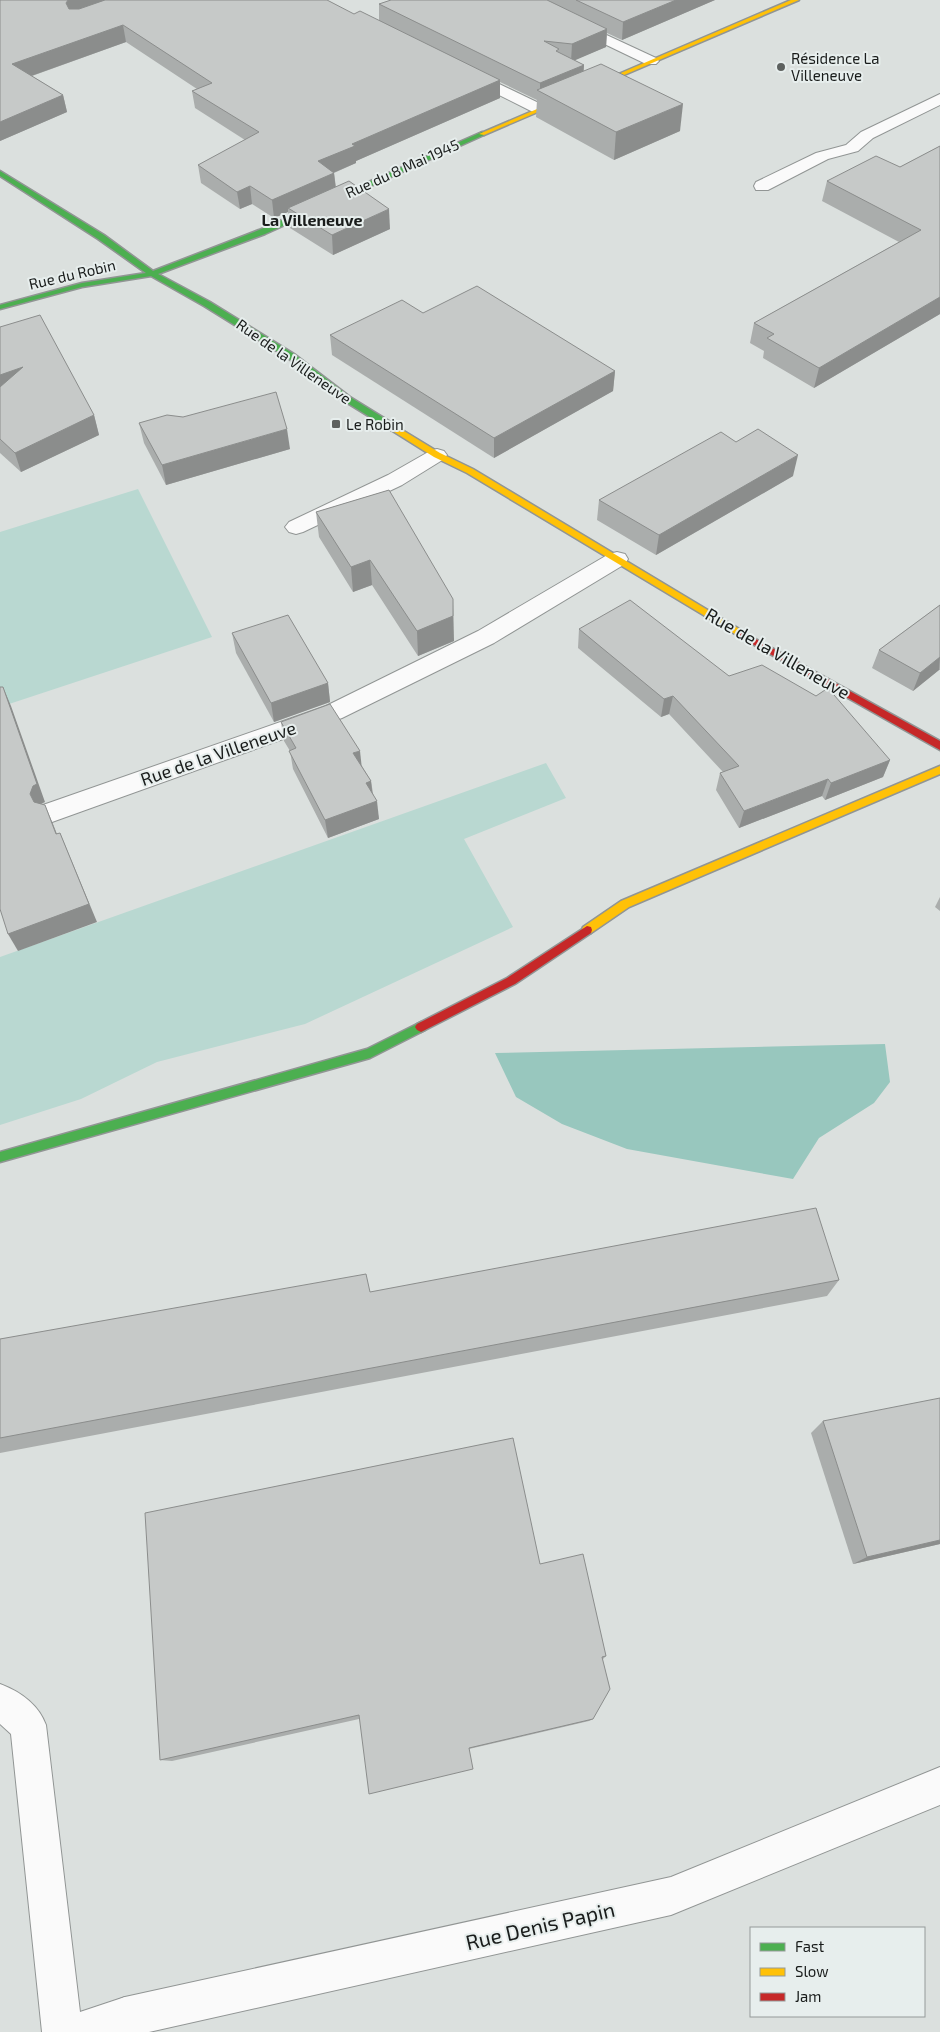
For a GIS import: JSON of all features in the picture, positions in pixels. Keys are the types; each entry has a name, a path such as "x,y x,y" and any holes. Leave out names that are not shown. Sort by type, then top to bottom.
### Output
{"street":[{"name":"Rue du 8 Mai 1945","path":"152,274 262,232 539,109 796,0"},
{"path":"559,17 651,61"},
{"path":"451,65 539,109"},
{"path":"762,186 822,156 852,148 867,135 940,99"},
{"name":"Rue de la Villeneuve","path":"0,173 101,236 152,274 207,304 291,356 347,399 436,455 470,471 784,659 940,746"},
{"name":"Rue du Robin","path":"0,307 82,284 152,274"},
{"path":"296,527 395,480 436,455"},
{"name":"Rue de la Villeneuve","path":"52,812 334,712 486,638 617,559"},
{"path":"0,1157 370,1053 511,981 624,904 940,770"},
{"path":"0,1702 5,1704 28,1725 62,2032"},
{"name":"Rue Denis Papin","path":"82,2032 125,2017 671,1896 940,1786"}],"green space":[{"path":"138,489 212,637 0,707 0,532"},
{"path":"546,763 566,798 464,839 513,927 305,1024 157,1062 81,1099 0,1125 0,957"},
{"path":"885,1044 890,1082 874,1103 819,1138 793,1179 627,1149 562,1124 516,1097 495,1053"}],"building":[{"path":"0,0 68,0 66,3 69,9 79,9 105,0 327,0 354,14 360,11 500,80 352,144 355,146 318,161 334,173 272,200 250,186 237,192 198,165 259,132 192,91 212,83 123,25 12,64 63,95 0,122"},
{"path":"391,0 547,0 607,29 572,44 544,41 559,49 556,51 584,65 540,83 379,4"},
{"path":"576,0 676,0 623,22"},
{"path":"601,64 683,104 616,132 537,90"},
{"path":"940,146 940,297 819,368 767,338 774,334 754,323 921,230 827,181 876,156 900,167"},
{"path":"349,181 389,209 332,235 288,208"},
{"path":"477,286 615,371 494,438 330,335 402,300 423,313"},
{"path":"40,315 94,415 15,453 0,439 0,387 23,367 0,375 0,327"},
{"path":"276,392 287,429 162,465 139,423 167,415 183,417"},
{"path":"758,429 798,455 659,535 599,500 721,432 736,442"},
{"path":"389,490 453,599 453,616 417,631 370,560 351,567 316,512"},
{"path":"630,600 729,676 762,665 816,696 828,688 890,760 831,783 828,779 744,811 720,773 739,766 673,696 664,699 579,629"},
{"path":"940,605 940,657 920,673 879,650"},
{"path":"288,615 328,683 271,703 232,633"},
{"path":"0,687 3,687 37,784 33,786 30,794 34,802 45,805 56,834 60,833 89,904 8,934 0,909"},
{"path":"330,704 360,751 353,753 371,781 366,783 377,801 325,820 289,751 296,748 281,722"},
{"path":"816,1208 839,1280 0,1438 0,1339 366,1274 370,1292"},
{"path":"940,1398 940,1540 867,1557 823,1421"},
{"path":"513,1438 540,1564 583,1554 606,1656 602,1657 610,1689 593,1719 469,1748 473,1769 369,1794 359,1715 160,1760 145,1513"}],"traffic: fast":[{"path":"0,307 82,285 152,274 262,232 482,134"},
{"path":"0,173 101,237 152,274 207,304 291,356 347,399 394,428"},
{"path":"0,1157 370,1053 421,1027"}],"traffic: slow":[{"path":"482,134 796,0"},
{"path":"394,428 437,455 470,471 743,635"},
{"path":"587,930 625,904 940,770"}],"traffic: jam":[{"path":"743,635 940,746"},
{"path":"421,1027 511,981 587,930"}],"place":[{"name":"Résidence La Villeneuve","path":"781,67"},
{"name":"Le Robin","path":"336,424"}],"district":[{"name":"La Villeneuve","path":"312,219"}]}
